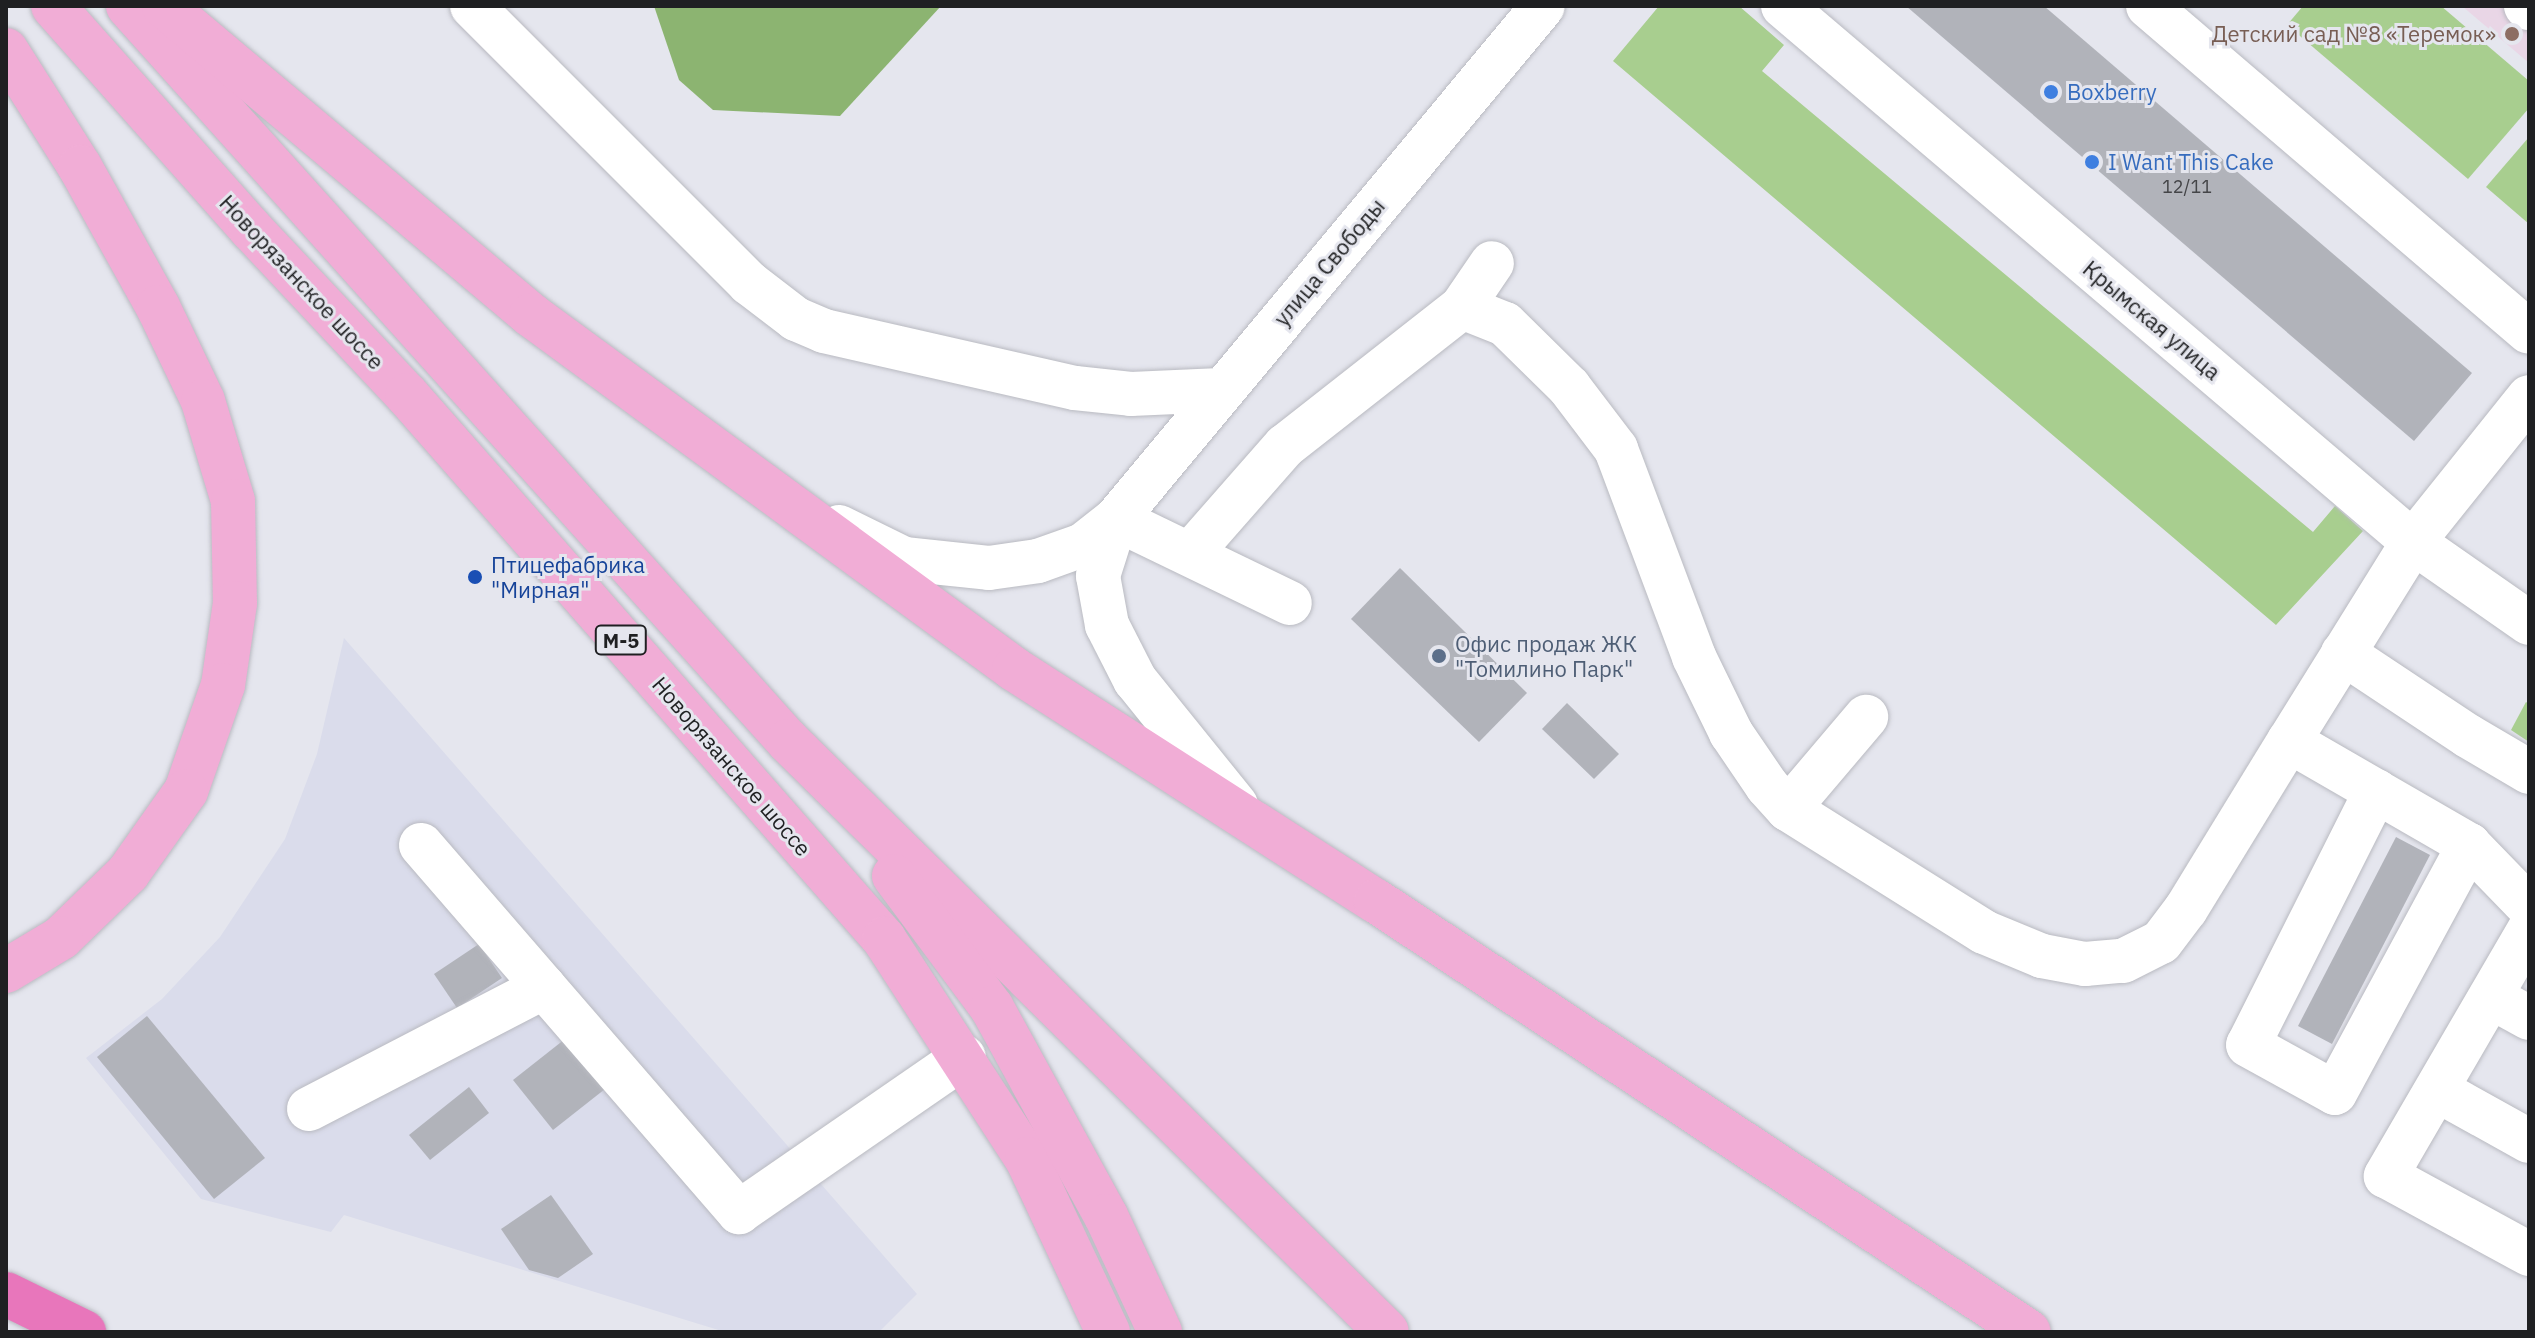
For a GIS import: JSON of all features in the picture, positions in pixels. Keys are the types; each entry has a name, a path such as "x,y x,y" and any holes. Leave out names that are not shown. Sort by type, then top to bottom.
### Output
{"highway":[{"path":"6,1294 84,1332"}],"main road":[{"name":"Новорязанское шоссе","path":"53,6 251,229 407,395 884,939 964,1057 1027,1159 1108,1332"},
{"path":"128,6 788,741 1387,1332"},
{"path":"164,6 531,315 1014,669 2029,1332"},
{"path":"6,50 80,167 158,307 203,401 233,501 235,603 223,685 186,791 128,873 61,938 6,971"},
{"path":"788,741 878,854 992,1008 1106,1216 1160,1332"}],"street":[{"path":"472,6 749,283 796,319 824,331 892,348 1075,388 1131,394 1221,390"},
{"name":"улица Свободы","path":"781,499 904,559 989,568 1038,561 1083,545 1116,519 1543,6"},
{"name":"Крымская улица","path":"1783,6 2413,542 2529,623"},
{"path":"2148,6 2529,332"},
{"path":"1190,554 1285,446 1462,307 1492,263"},
{"path":"1462,307 1505,324 1569,387 1616,449 1694,657 1731,733 1767,786 1788,809 1984,932 2042,956 2085,964 2123,961 2161,942 2186,909 2413,542 2529,397"},
{"path":"1116,519 1290,603"},
{"name":"улица Свободы","path":"1116,519 1098,576 1107,625 1135,680 1248,819"},
{"path":"2343,653 2529,772"},
{"path":"1788,809 1866,717"},
{"path":"2289,741 2469,845 2529,907"},
{"path":"2376,791 2248,1045 2335,1093 2469,845"},
{"path":"421,845 739,1212 964,1057"},
{"path":"2529,930 2386,1176 2529,1254"},
{"path":"309,1109 544,987"},
{"path":"2491,997 2529,1018"},
{"path":"2437,1090 2529,1141"}],"shaded area":[{"name":"Детский сад №8 «Теремок»","path":"2462,6 2529,6 2529,63"},
{"path":"344,638 917,1294 879,1332 725,1332 344,1215 331,1232 201,1199 86,1058 162,999 220,937 285,839 317,754"}],"green space":[{"path":"654,6 941,6 840,116 713,110 679,80"},
{"path":"1659,6 1739,6 1784,45 1762,71 2313,532 2335,506 2363,531 2276,625 1613,61"},
{"path":"2303,6 2441,6 2529,81 2529,108 2468,179 2287,25"},
{"path":"2529,137 2529,224 2486,187"},
{"path":"2526,702 2529,704 2529,742 2511,730"}],"building":[{"path":"1906,6 2044,6 2472,373 2414,441"},
{"name":"Офис продаж ЖК \"Томилино Парк\"","path":"1400,568 1527,693 1479,742 1351,619"},
{"path":"1567,703 1619,754 1594,779 1542,729"},
{"path":"2396,837 2430,855 2332,1044 2298,1026"},
{"path":"479,944 502,978 457,1008 434,974"},
{"path":"147,1016 265,1158 214,1199 97,1057"},
{"path":"565,1039 605,1089 553,1130 513,1080"},
{"path":"469,1087 489,1113 430,1160 409,1135"},
{"path":"551,1195 593,1254 558,1278 529,1270 501,1229"}],"place":[{"name":"Детский сад №8 «Теремок»","path":"2512,34"},
{"name":"Boxberry","path":"2051,92"},
{"name":"I Want This Cake","path":"2092,162"},
{"name":"Птицефабрика \"Мирная\"","path":"475,577"},
{"name":"Офис продаж ЖК \"Томилино Парк\"","path":"1439,656"}]}
